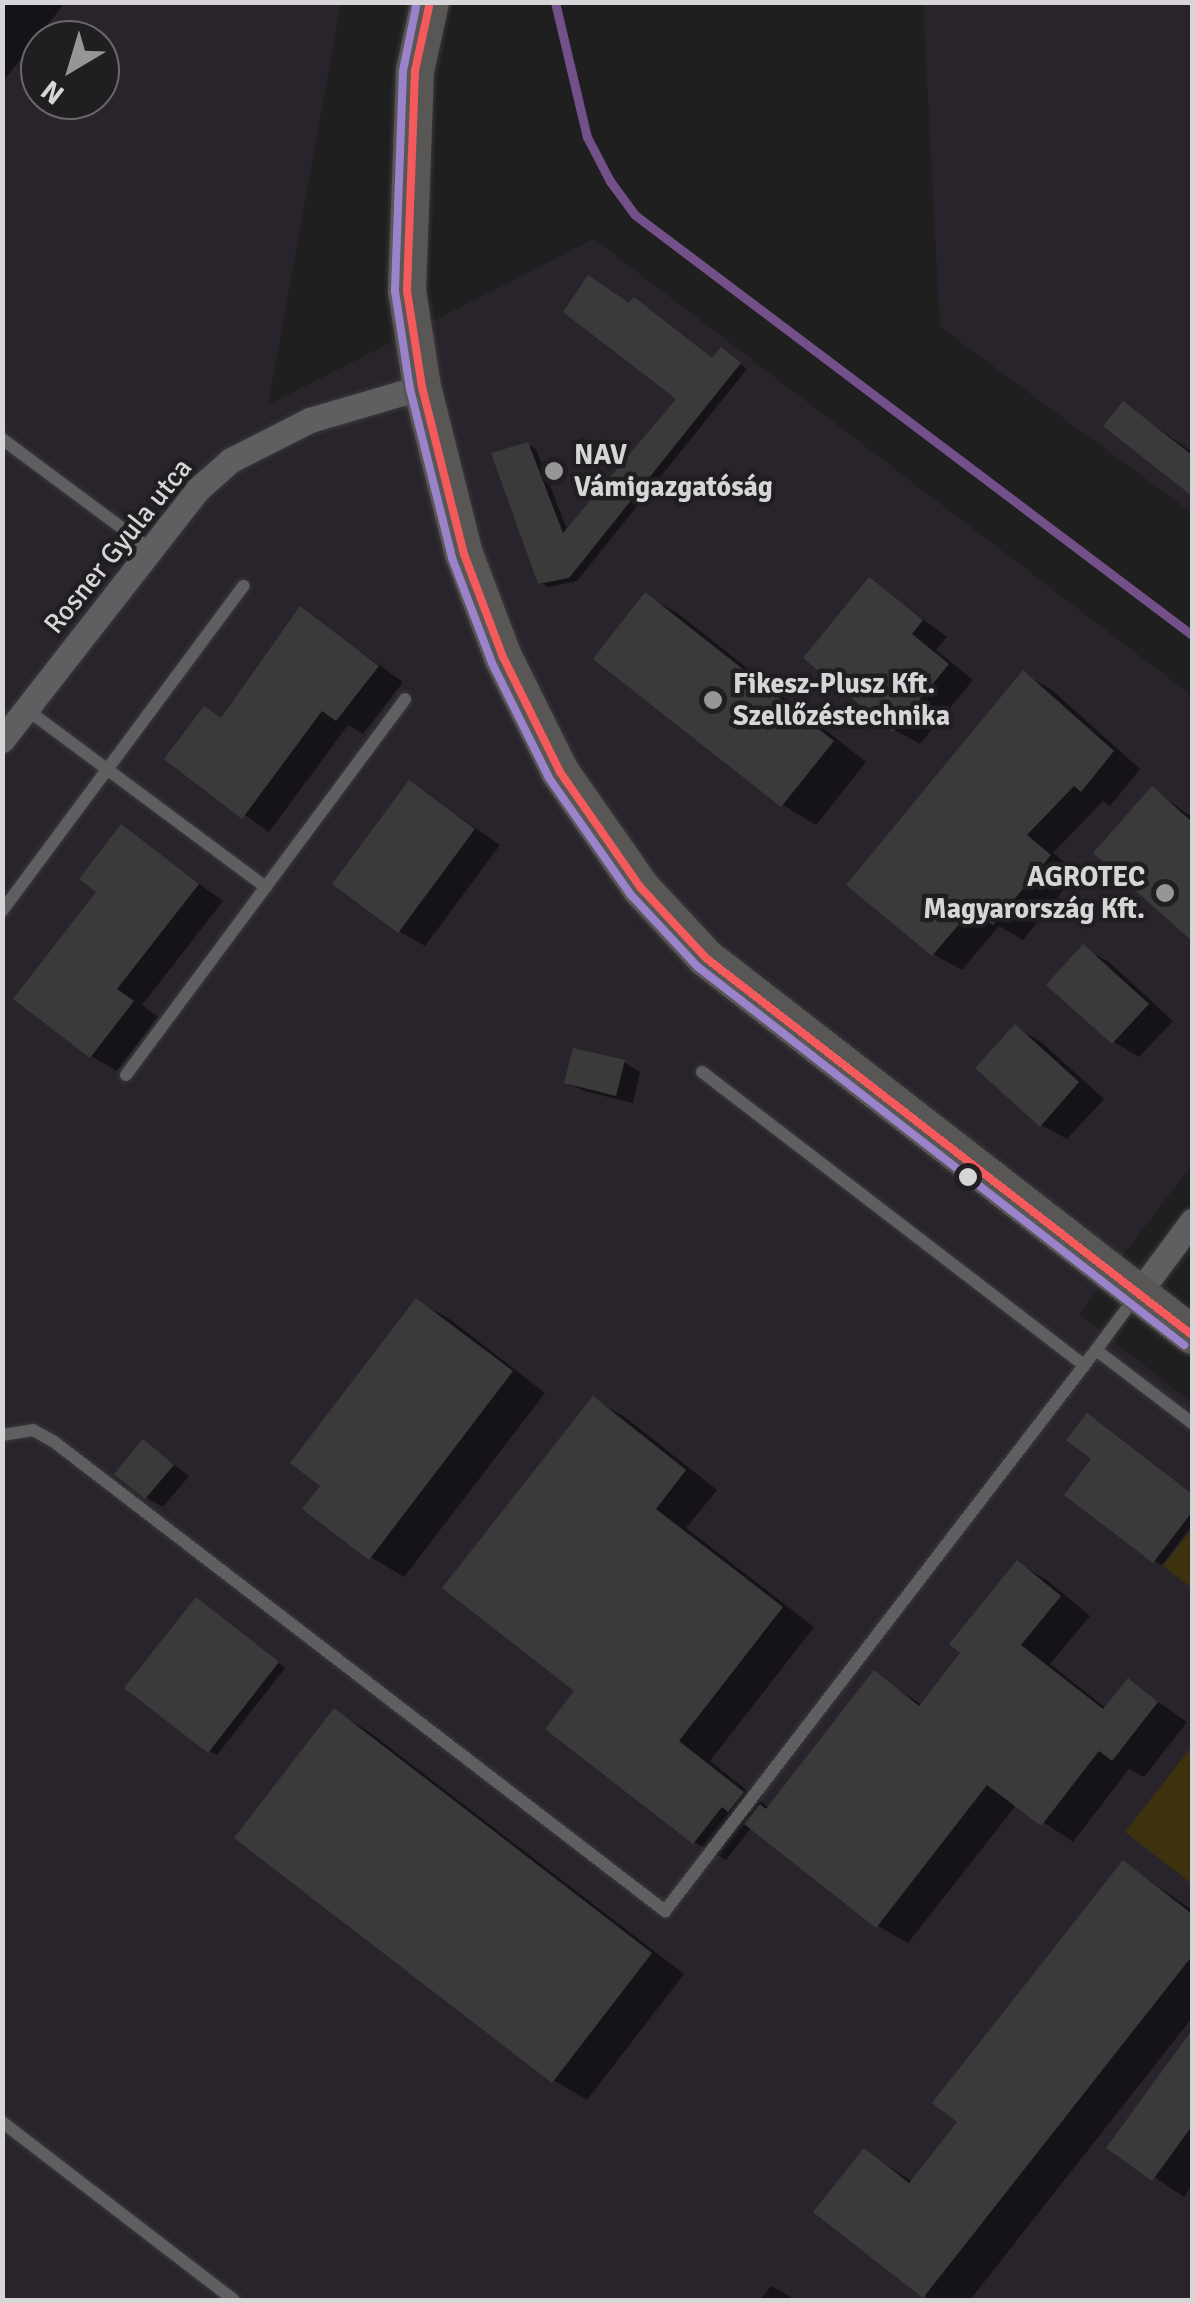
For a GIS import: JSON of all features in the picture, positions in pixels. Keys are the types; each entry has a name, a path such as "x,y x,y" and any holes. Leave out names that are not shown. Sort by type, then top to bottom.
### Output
{"main road":[{"path":"430,2 415,71 407,291 422,388 464,554 504,657 560,772 642,888 706,958 1192,1336"}],"street":[{"name":"Rosner Gyula utca","path":"2,740 198,489 231,460 310,420 422,388"},
{"path":"1138,1294 1192,1221"}],"lane":[{"path":"2,439 150,550"},
{"path":"2,911 243,586"},
{"path":"126,1075 405,700"},
{"path":"26,709 266,887"},
{"path":"702,1072 1084,1365"},
{"path":"2,1434 33,1430 53,1441 665,1911 1138,1294"},
{"path":"1096,1350 1192,1424"},
{"path":"2,2122 234,2300"}],"shaded area":[{"path":"3,3 341,3 268,405 594,239 1192,696 1192,1164 1079,1314 1192,1403 1192,2300 3,2300"},
{"path":"923,3 1192,3 1192,513 940,327"},
{"path":"1192,1529 1192,1588 1163,1566"},
{"path":"1192,1746 1192,1884 1125,1832"}],"building":[{"path":"588,275 629,303 634,297 712,358 721,347 741,363 569,578 538,584 491,453 528,442 563,533 676,399 563,312"},
{"path":"1123,401 1192,455 1192,496 1103,426"},
{"path":"869,577 923,620 912,634 949,664 893,732 803,658"},
{"name":"Fikesz-Plusz Kft. Szellőzéstechnika","path":"645,592 834,741 781,807 593,659"},
{"path":"300,606 379,666 336,721 322,711 242,819 164,759 204,706 221,718"},
{"path":"1023,670 1114,751 1081,792 1074,786 1027,835 1051,855 993,925 972,909 932,956 846,885"},
{"path":"409,780 475,829 398,933 332,884"},
{"name":"AGROTEC Magyarország Kft.","path":"1152,786 1192,822 1192,941 1093,853"},
{"path":"121,824 199,884 117,989 134,1001 90,1058 13,999 96,892 79,879"},
{"path":"1083,944 1149,1004 1112,1044 1046,985"},
{"path":"1015,1024 1079,1082 1040,1127 975,1068"},
{"path":"573,1048 625,1060 616,1096 564,1083"},
{"path":"416,1298 513,1371 369,1560 302,1509 320,1486 290,1463"},
{"path":"593,1396 686,1470 656,1509 783,1607 679,1741 744,1792 728,1812 722,1807 693,1844 545,1729 574,1691 442,1588"},
{"path":"1087,1413 1192,1494 1192,1512 1153,1563 1064,1495 1091,1459 1066,1440"},
{"path":"143,1439 174,1465 145,1499 114,1474"},
{"path":"1017,1560 1061,1596 1021,1645 1103,1709 1128,1678 1158,1702 1112,1761 1099,1751 1041,1826 987,1785 876,1928 744,1824 760,1804 766,1809 874,1670 919,1706 960,1653 949,1644"},
{"path":"196,1597 279,1662 208,1753 124,1688"},
{"path":"334,1708 652,1953 552,2083 234,1838"},
{"path":"1123,1860 1192,1914 1192,1956 923,2298 813,2212 864,2148 909,2183 957,2122 932,2103"},
{"path":"1192,2030 1192,2126 1152,2181 1106,2148"}],"waterway":[{"path":"555,2 587,137 610,181 635,215 1192,635"}],"transit line":[{"path":"417,2 403,71 395,291 410,389 452,558 492,663 549,778 631,895 698,967 1184,1345"},
{"path":"430,2 415,71 407,291 422,387 464,554 503,657 560,772 641,888 706,958 1192,1335"}],"place":[{"name":"NAV Vámigazgatóság","path":"554,471"},
{"name":"Fikesz-Plusz Kft. Szellőzéstechnika","path":"713,700"},
{"name":"AGROTEC Magyarország Kft.","path":"1165,893"}]}
